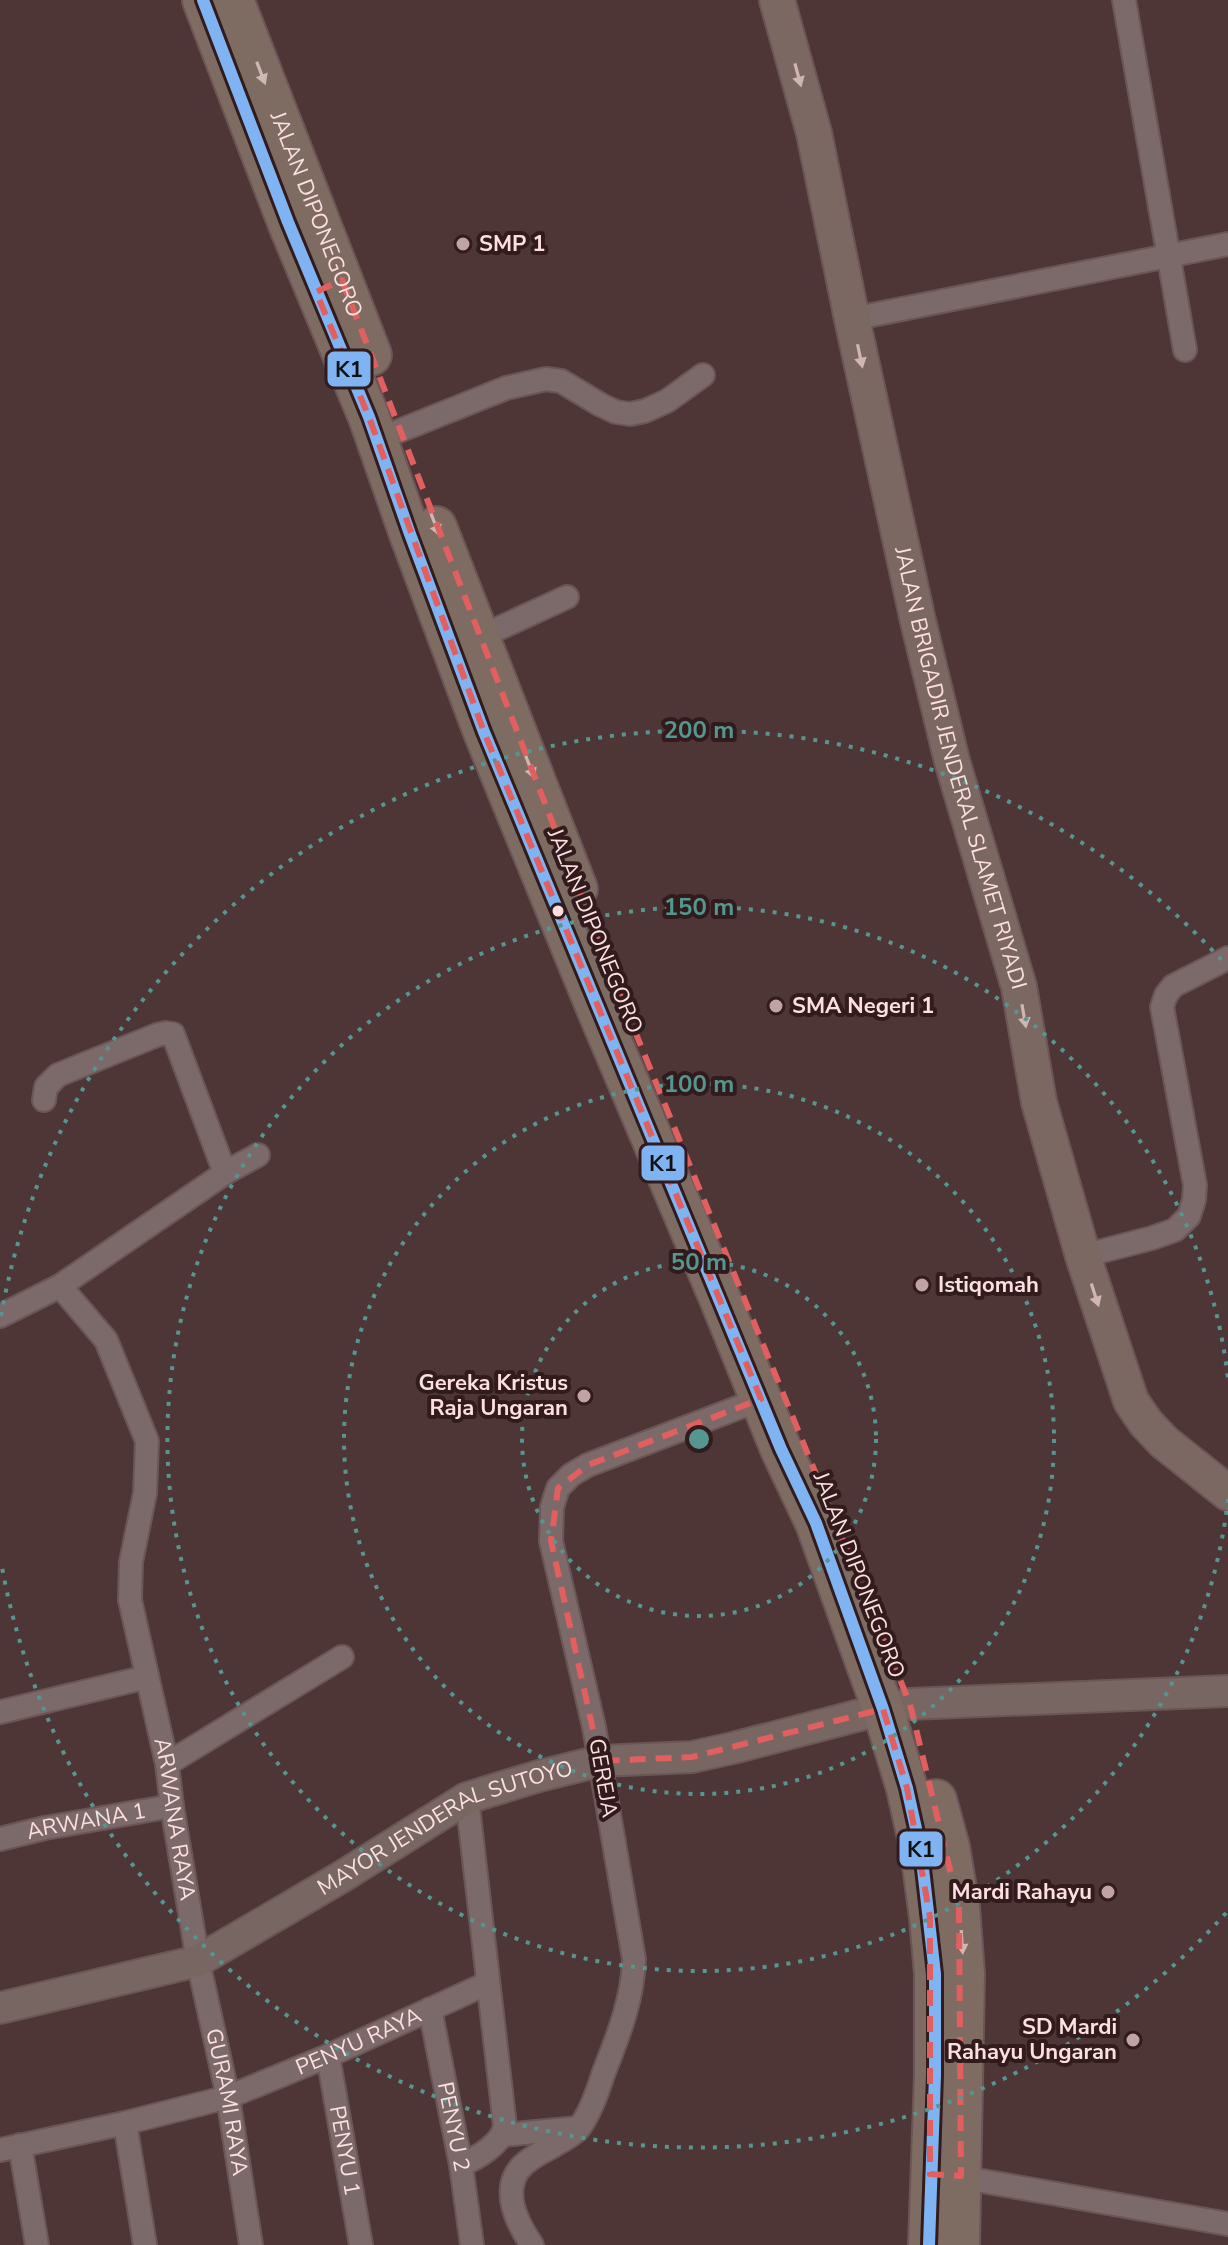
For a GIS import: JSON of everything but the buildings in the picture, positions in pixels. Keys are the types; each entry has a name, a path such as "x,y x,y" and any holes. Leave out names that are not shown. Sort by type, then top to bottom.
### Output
{"highway":[{"name":"JALAN DIPONEGORO","path":"203,0 329,286 399,431 480,637 592,963"},
{"name":"JALAN DIPONEGORO","path":"233,0 329,286 369,417 484,732 592,963 648,1099 781,1449 897,1706"},
{"name":"JALAN DIPONEGORO","path":"648,1099 783,1385 836,1515 897,1706 949,1847 959,1907 964,1974 946,2175 929,2245"},
{"name":"JALAN DIPONEGORO","path":"946,2175 959,2245"}],"main road":[{"name":"JALAN BRIGADIR JENDERAL SLAMET RIYADI","path":"777,0 814,133 915,606 949,747 1019,987 1039,1102 1083,1256 1131,1401 1164,1442 1228,1493"}],"street":[{"path":"1124,0 1185,350"},
{"path":"852,319 1228,244"},
{"path":"399,431 506,388 546,379 561,381 601,405 630,414 667,401 703,375"},
{"path":"480,637 567,597"},
{"path":"1083,1256 1175,1230 1189,1216 1195,1185 1162,1007 1173,986 1226,965"},
{"path":"44,1100 46,1087 58,1075 157,1035 173,1034 225,1173"},
{"path":"0,1316 60,1286 225,1173 258,1155"},
{"name":"ARWANA RAYA","path":"60,1286 106,1340 147,1441 145,1493 131,1562 130,1600 167,1764 198,1961"},
{"name":"GEREJA","path":"580,2128 591,2108 630,1998 634,1946 594,1727 551,1541 552,1507 558,1488 571,1475 588,1465 761,1399"},
{"path":"167,1764 342,1657"},
{"path":"0,1712 147,1677"},
{"name":"MAYOR JENDERAL SUTOYO","path":"0,2008 198,1961 343,1876 467,1798 539,1776 600,1761 692,1757 897,1706 1228,1691"},
{"path":"461,2165 483,2153 503,2135 505,2126 467,1798"},
{"name":"ARWANA 1","path":"0,1839 172,1806"},
{"name":"GURAMI RAYA","path":"198,1961 228,2097 251,2245"},
{"name":"PENYU RAYA","path":"10,2147 228,2097 328,2056 488,1983"},
{"name":"PENYU 2","path":"430,2009 461,2165 472,2245"},
{"name":"PENYU 1","path":"328,2056 361,2245"},
{"path":"125,2123 145,2245"},
{"path":"503,2135 580,2128"},
{"path":"532,2245 520,2228 514,2210 512,2179 529,2160 580,2128"},
{"path":"10,2147 37,2245"},
{"path":"946,2175 1228,2224"}],"highlighted area":[{"path":"342,280 605,958 910,1704 959,1907 961,2176 930,2174 930,1917 907,1788 883,1709 692,1757 600,1761 551,1541 558,1488 588,1465 761,1399 484,732 369,417 316,292"}],"transit line":[{"name":"K1","path":"203,0 288,222 369,417 484,732 781,1449 816,1523 883,1709 907,1788 921,1851 935,1974 929,2245"}],"place":[{"name":"SMP 1","path":"463,244"},
{"name":"SMA Negeri 1","path":"776,1006"},
{"name":"Istiqomah","path":"922,1285"},
{"name":"Gereka Kristus Raja Ungaran","path":"584,1396"},
{"name":"Mardi Rahayu","path":"1108,1892"},
{"name":"SD Mardi Rahayu Ungaran","path":"1133,2040"}]}
